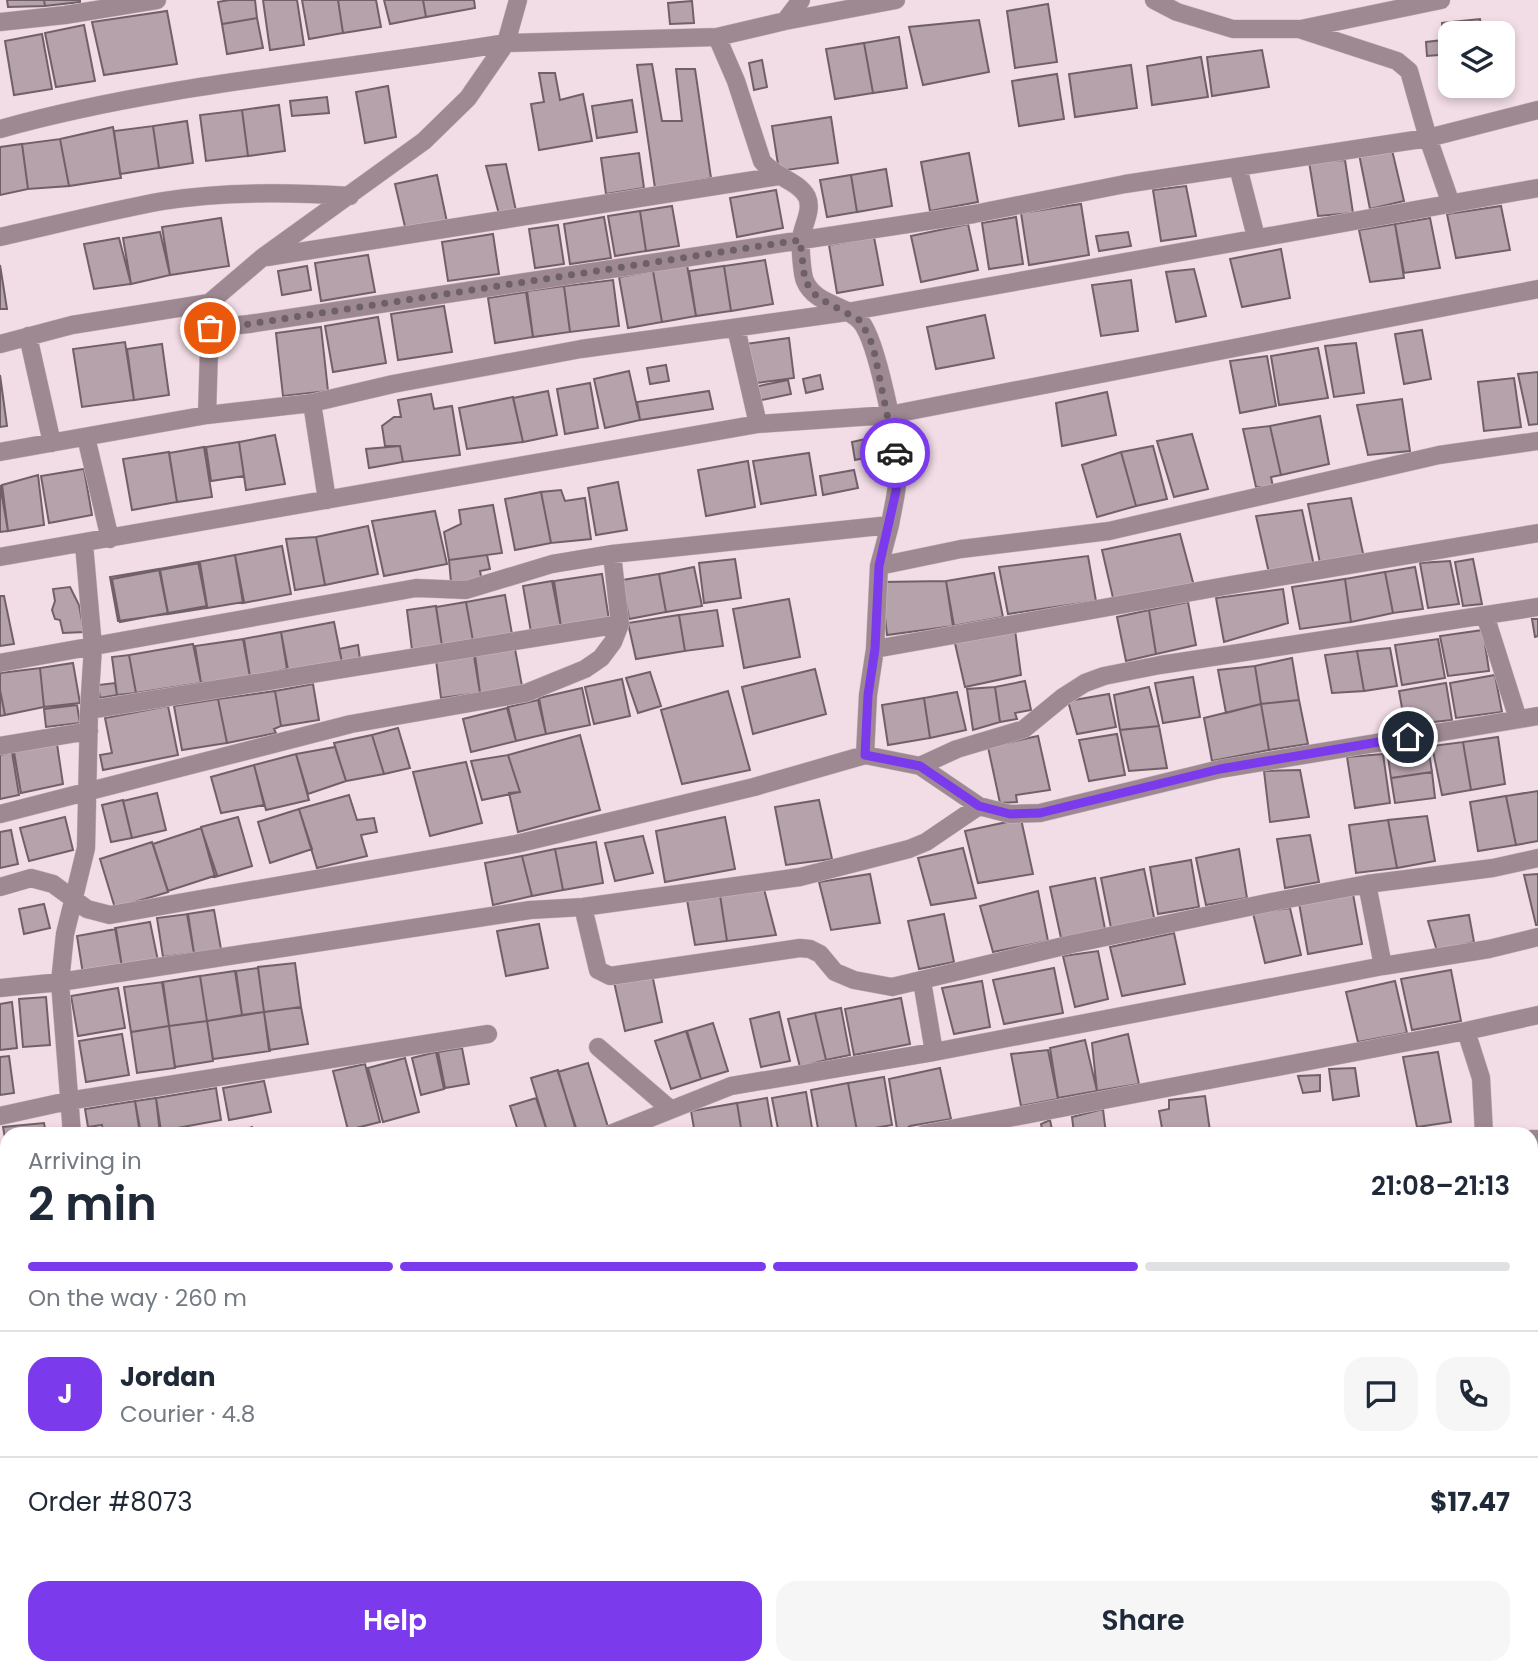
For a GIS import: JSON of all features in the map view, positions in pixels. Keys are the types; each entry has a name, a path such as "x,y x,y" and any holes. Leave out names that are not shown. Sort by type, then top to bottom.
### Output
{"street":[{"path":"0,22 157,0"},
{"path":"0,344 72,325 209,303 262,257 424,142 468,98 506,43 519,0"},
{"path":"785,21 801,0"},
{"path":"0,129 77,109 188,90 506,43 717,37 896,0"},
{"path":"1154,0 1177,12 1233,29 1299,29 1441,0"},
{"path":"1299,29 1397,61 1409,71 1451,204"},
{"path":"717,37 736,81 762,161 769,170 800,187 808,200 808,215 800,240 805,281 817,297 861,321 873,346 889,415 898,467 890,525 879,566 875,649 868,695 865,755"},
{"path":"210,328 974,214 1125,184 1428,138 1538,110"},
{"path":"1238,167 1256,237"},
{"path":"262,257 779,176"},
{"path":"0,452 206,415 312,403 393,384 581,349 847,312 1538,188"},
{"path":"0,237 164,201 241,194 308,193 350,196"},
{"path":"0,557 758,424 889,415 1538,289"},
{"path":"206,415 209,303"},
{"path":"736,328 758,424"},
{"path":"28,336 52,443"},
{"path":"312,403 327,499"},
{"path":"86,437 110,539"},
{"path":"879,566 961,549 1109,531 1439,455 1538,441"},
{"path":"0,663 416,588 466,590 552,564 612,554 890,525"},
{"path":"875,649 1538,533"},
{"path":"71,1127 60,982 65,934 86,848 93,648 84,544"},
{"path":"0,814 351,724 526,693 585,668 601,658 614,642 620,624 612,554"},
{"path":"920,766 957,749 1024,729 1063,697 1085,683 1104,676 1538,607"},
{"path":"1485,615 1518,719"},
{"path":"89,710 620,624"},
{"path":"0,887 31,878 53,884 87,909 110,915 516,844 754,787 865,755 920,766 979,806 1010,814 1040,813 1220,769 1538,716"},
{"path":"0,746 89,731"},
{"path":"0,988 60,982 530,910 583,907 800,877 909,849 926,842 979,806"},
{"path":"583,907 598,970 610,976 810,948 820,954 835,972 854,980 892,988 1073,944 1367,884 1493,868 1538,858"},
{"path":"1367,884 1383,966"},
{"path":"627,1127 731,1086 934,1052 1383,966 1489,949 1538,937"},
{"path":"922,981 934,1052"},
{"path":"961,1127 1538,1015"},
{"path":"1466,1031 1481,1078 1484,1127"},
{"path":"0,1116 68,1101 488,1034"},
{"path":"598,1047 670,1109"}],"building":[{"path":"7,0 44,0 45,6 8,7"},
{"path":"44,0 80,0 80,2 45,6"},
{"path":"255,0 257,18 222,24 218,2"},
{"path":"263,0 297,0 304,45 270,50"},
{"path":"302,0 338,0 343,33 309,39"},
{"path":"338,0 376,0 381,27 343,33"},
{"path":"384,0 423,0 426,17 390,24"},
{"path":"423,0 474,0 475,8 426,17"},
{"path":"692,1 694,23 670,24 668,3"},
{"path":"1048,4 1057,62 1015,68 1007,11"},
{"path":"167,11 177,64 104,75 92,22"},
{"path":"257,18 263,48 227,54 222,24"},
{"path":"979,20 989,72 923,85 909,27"},
{"path":"84,25 95,81 56,87 45,33"},
{"path":"42,34 52,89 14,95 5,41"},
{"path":"899,37 907,88 873,93 864,43"},
{"path":"1438,41 1438,55 1427,56 1426,42"},
{"path":"864,43 873,93 835,99 826,49"},
{"path":"1262,50 1269,87 1212,96 1207,57"},
{"path":"1201,57 1208,97 1152,105 1147,66"},
{"path":"762,60 767,87 754,90 749,63"},
{"path":"652,64 662,121 682,121 676,69 695,69 711,178 655,188 637,65"},
{"path":"1131,65 1137,108 1075,117 1069,74"},
{"path":"539,73 555,73 560,100 583,94 592,141 539,150 531,104 544,102"},
{"path":"1057,74 1064,119 1019,126 1012,81"},
{"path":"388,86 396,137 365,143 356,92"},
{"path":"327,97 329,113 292,116 290,101"},
{"path":"632,100 637,132 597,138 592,106"},
{"path":"279,105 285,151 248,156 242,110"},
{"path":"242,110 248,156 206,161 200,115"},
{"path":"831,117 838,163 779,171 772,126"},
{"path":"187,121 193,163 159,168 153,126"},
{"path":"153,126 159,168 120,174 114,131"},
{"path":"113,127 121,178 69,186 60,139"},
{"path":"60,139 69,186 28,189 22,144"},
{"path":"22,144 28,189 0,195 0,147"},
{"path":"1392,150 1404,201 1370,209 1359,154"},
{"path":"639,153 644,188 606,194 601,158"},
{"path":"969,153 978,202 930,211 921,162"},
{"path":"1345,160 1353,213 1318,216 1309,162"},
{"path":"506,164 516,211 499,214 486,166"},
{"path":"886,169 892,206 857,212 851,175"},
{"path":"437,175 447,222 406,231 395,184"},
{"path":"851,175 857,212 827,217 820,180"},
{"path":"1186,186 1196,236 1161,241 1153,190"},
{"path":"776,190 783,228 737,237 730,198"},
{"path":"1081,204 1089,255 1029,265 1021,213"},
{"path":"672,206 679,246 646,251 640,211"},
{"path":"1501,206 1510,250 1456,258 1447,214"},
{"path":"640,211 646,251 615,256 608,216"},
{"path":"604,217 611,258 570,264 564,224"},
{"path":"1016,217 1023,264 989,269 982,223"},
{"path":"221,218 229,266 170,275 162,227"},
{"path":"1430,218 1440,268 1404,273 1395,224"},
{"path":"968,224 978,270 921,282 911,236"},
{"path":"1395,224 1404,278 1370,282 1359,230"},
{"path":"558,225 564,264 535,268 529,229"},
{"path":"160,232 170,275 131,284 123,238"},
{"path":"1128,232 1131,246 1099,251 1096,236"},
{"path":"493,234 499,274 448,281 442,242"},
{"path":"874,237 883,285 837,293 829,245"},
{"path":"119,238 131,284 94,289 84,244"},
{"path":"1281,249 1290,298 1242,307 1230,259"},
{"path":"368,255 375,292 321,301 315,263"},
{"path":"765,260 773,304 731,311 724,266"},
{"path":"0,265 7,309 0,309"},
{"path":"687,265 696,316 662,322 653,271"},
{"path":"307,266 311,290 282,295 278,271"},
{"path":"724,266 731,311 696,316 689,271"},
{"path":"1194,269 1206,316 1176,322 1166,272"},
{"path":"653,271 662,322 628,328 619,277"},
{"path":"613,280 619,326 570,332 564,286"},
{"path":"1131,280 1138,331 1101,336 1092,285"},
{"path":"564,286 570,332 533,337 527,291"},
{"path":"526,292 533,337 495,343 488,298"},
{"path":"444,306 452,352 398,360 391,314"},
{"path":"985,315 994,358 936,369 927,327"},
{"path":"378,317 386,363 333,372 325,326"},
{"path":"321,327 328,391 283,396 276,333"},
{"path":"1422,330 1431,379 1404,384 1395,334"},
{"path":"789,338 794,378 750,384 745,344"},
{"path":"125,342 134,400 82,407 73,349"},
{"path":"1356,343 1364,393 1334,397 1325,346"},
{"path":"162,344 169,395 134,400 127,349"},
{"path":"1318,348 1328,398 1279,405 1271,356"},
{"path":"1267,356 1276,406 1240,413 1230,361"},
{"path":"666,365 669,381 650,384 647,368"},
{"path":"629,371 640,420 605,428 594,379"},
{"path":"1538,372 1538,424 1529,425 1518,374"},
{"path":"0,375 7,426 0,427"},
{"path":"820,375 823,389 806,393 803,379"},
{"path":"1514,378 1521,427 1484,431 1478,382"},
{"path":"788,380 791,394 757,401 754,387"},
{"path":"590,383 598,428 565,434 557,389"},
{"path":"548,391 557,435 523,442 513,398"},
{"path":"709,391 713,409 640,420 637,402"},
{"path":"1107,392 1116,435 1062,446 1056,403"},
{"path":"431,394 434,409 452,406 460,455 403,462 400,446 385,446 382,426 394,417 401,417 398,400"},
{"path":"513,397 523,442 467,449 459,408"},
{"path":"1402,399 1410,451 1368,455 1357,405"},
{"path":"1320,416 1329,464 1281,475 1270,426"},
{"path":"1270,426 1281,475 1271,477 1273,487 1256,487 1243,429"},
{"path":"1192,434 1208,489 1174,497 1157,441"},
{"path":"275,435 285,484 246,490 239,442"},
{"path":"870,438 873,456 855,460 852,442"},
{"path":"239,442 244,476 211,481 206,447"},
{"path":"400,446 403,462 369,468 366,449"},
{"path":"1153,446 1167,499 1136,506 1121,452"},
{"path":"204,447 212,497 177,502 169,453"},
{"path":"169,452 177,502 132,510 123,459"},
{"path":"1121,452 1136,506 1097,517 1082,465"},
{"path":"809,453 816,495 761,504 753,461"},
{"path":"748,461 755,507 706,516 698,470"},
{"path":"84,469 92,515 49,523 41,476"},
{"path":"854,470 858,488 823,495 820,476"},
{"path":"38,475 44,525 8,531 2,485"},
{"path":"618,482 627,530 596,535 588,488"},
{"path":"0,485 8,531 0,532"},
{"path":"561,490 565,501 585,498 591,539 551,543 541,492"},
{"path":"541,492 551,543 515,550 505,499"},
{"path":"1351,498 1364,558 1320,563 1308,504"},
{"path":"493,505 502,553 449,560 444,532 461,524 459,510"},
{"path":"1302,510 1314,566 1269,573 1256,516"},
{"path":"435,511 447,564 384,576 372,521"},
{"path":"368,526 378,574 325,585 316,537"},
{"path":"1180,534 1194,586 1113,598 1102,550"},
{"path":"316,537 325,585 295,590 286,539"},
{"path":"282,546 291,594 243,603 235,555"},
{"path":"235,555 244,602 207,608 198,562"},
{"path":"487,555 490,569 480,571 482,581 451,582 449,560"},
{"path":"1088,556 1096,601 1008,614 999,567"},
{"path":"735,559 741,598 704,603 699,563"},
{"path":"1473,559 1482,604 1463,606 1455,562"},
{"path":"1450,561 1459,604 1428,608 1420,563"},
{"path":"198,562 207,608 168,614 159,569"},
{"path":"200,563 207,606 168,613 160,570"},
{"path":"694,567 702,606 666,612 659,574"},
{"path":"1415,567 1423,609 1393,613 1385,572"},
{"path":"159,569 168,614 118,621 110,577"},
{"path":"160,570 168,613 120,622 112,579"},
{"path":"1385,572 1393,613 1351,622 1345,579"},
{"path":"994,573 1003,617 953,626 946,581"},
{"path":"602,574 609,620 561,627 554,581"},
{"path":"659,574 666,612 629,619 622,580"},
{"path":"1345,579 1351,622 1300,629 1292,587"},
{"path":"552,581 561,627 531,632 523,586"},
{"path":"946,581 954,626 887,635 881,582"},
{"path":"70,587 79,605 84,632 63,633 60,620 55,619 52,610 55,601 53,589"},
{"path":"1283,589 1288,623 1224,642 1216,598"},
{"path":"505,595 512,634 473,641 466,602"},
{"path":"0,596 4,596 14,644 0,646"},
{"path":"789,599 800,657 744,668 733,609"},
{"path":"466,602 473,641 442,646 436,607"},
{"path":"1188,602 1196,645 1156,654 1149,610"},
{"path":"436,606 442,646 412,650 407,610"},
{"path":"717,610 723,646 685,651 679,615"},
{"path":"1149,610 1156,654 1126,661 1117,617"},
{"path":"679,615 685,651 636,659 628,623"},
{"path":"1532,619 1538,619 1538,636 1535,637"},
{"path":"334,622 342,662 288,670 281,632"},
{"path":"1015,630 1021,675 965,687 954,639"},
{"path":"1483,630 1489,671 1448,676 1440,636"},
{"path":"281,632 287,669 250,677 243,639"},
{"path":"244,639 250,677 201,683 195,646"},
{"path":"1438,639 1445,678 1402,685 1395,645"},
{"path":"193,644 201,683 136,693 129,655"},
{"path":"358,645 360,659 342,662 339,649"},
{"path":"1390,648 1397,686 1364,691 1357,651"},
{"path":"515,649 522,686 480,693 474,656"},
{"path":"1357,651 1364,691 1332,693 1325,655"},
{"path":"129,655 136,693 117,695 112,657"},
{"path":"475,655 480,693 441,698 436,660"},
{"path":"1292,658 1299,700 1261,704 1255,666"},
{"path":"73,663 80,703 44,707 40,668"},
{"path":"1255,666 1261,704 1226,713 1218,670"},
{"path":"40,668 44,707 5,715 0,673"},
{"path":"815,669 826,714 753,734 742,687"},
{"path":"650,672 661,706 638,713 626,678"},
{"path":"1495,675 1502,712 1456,718 1450,683"},
{"path":"1193,677 1200,717 1163,723 1155,683"},
{"path":"622,679 630,716 594,724 585,687"},
{"path":"1025,681 1031,710 1015,713 1017,719 1000,722 995,687"},
{"path":"115,683 117,695 100,698 98,685"},
{"path":"1446,683 1452,720 1405,725 1399,691"},
{"path":"313,684 319,720 281,726 275,691"},
{"path":"995,687 1000,722 973,730 967,689"},
{"path":"1149,687 1159,726 1120,730 1114,695"},
{"path":"582,688 590,725 546,734 539,698"},
{"path":"0,690 5,715 0,716"},
{"path":"275,691 281,726 274,729 276,733 227,743 218,699"},
{"path":"728,691 750,770 682,784 661,710"},
{"path":"957,692 966,730 930,738 924,698"},
{"path":"1109,694 1116,727 1077,734 1068,701"},
{"path":"924,698 930,738 888,745 882,705"},
{"path":"218,699 227,743 182,750 174,706"},
{"path":"538,700 546,734 516,741 508,707"},
{"path":"1299,700 1308,744 1269,750 1261,704"},
{"path":"1261,704 1269,750 1212,761 1204,718"},
{"path":"77,705 80,723 46,727 44,709"},
{"path":"168,706 178,755 103,770 100,755 112,753 105,718"},
{"path":"507,708 516,741 471,752 463,719"},
{"path":"1159,726 1167,768 1129,771 1120,730"},
{"path":"398,728 410,768 384,774 372,735"},
{"path":"1117,734 1125,775 1089,781 1079,740"},
{"path":"372,735 384,774 346,781 334,743"},
{"path":"580,735 600,810 518,832 509,793 520,792 508,755"},
{"path":"1038,736 1050,790 1016,795 1017,802 1000,803 988,747"},
{"path":"1498,737 1505,784 1471,790 1463,742"},
{"path":"1463,742 1471,790 1442,795 1432,746"},
{"path":"57,744 63,784 21,793 14,752"},
{"path":"1428,746 1432,772 1391,778 1387,750"},
{"path":"335,747 346,781 308,794 296,754"},
{"path":"12,752 19,795 0,799 0,755"},
{"path":"296,754 309,800 266,810 254,765"},
{"path":"1383,754 1390,803 1355,808 1347,757"},
{"path":"508,755 520,792 482,800 471,761"},
{"path":"466,762 482,823 430,836 413,772"},
{"path":"254,765 264,805 221,813 211,777"},
{"path":"1300,770 1309,817 1270,822 1264,771"},
{"path":"1432,772 1435,798 1395,803 1391,778"},
{"path":"1538,791 1538,841 1516,845 1506,796"},
{"path":"157,793 166,830 132,838 123,801"},
{"path":"349,795 357,820 374,818 377,832 361,835 367,856 317,868 299,809"},
{"path":"1506,796 1516,845 1478,851 1470,802"},
{"path":"123,800 132,838 111,842 102,805"},
{"path":"819,800 832,859 786,865 775,807"},
{"path":"299,809 312,849 270,863 258,822"},
{"path":"1427,816 1435,861 1397,868 1388,820"},
{"path":"65,817 73,850 29,861 20,828"},
{"path":"238,817 252,866 215,877 201,827"},
{"path":"725,817 735,869 665,882 656,831"},
{"path":"1021,819 1033,874 978,883 965,831"},
{"path":"1388,820 1397,868 1356,873 1349,825"},
{"path":"201,828 217,875 168,891 153,844"},
{"path":"11,830 18,864 0,868 0,832"},
{"path":"1310,835 1319,882 1285,888 1277,839"},
{"path":"643,836 653,873 615,881 605,843"},
{"path":"152,842 168,892 115,908 100,859"},
{"path":"596,842 603,883 563,890 555,849"},
{"path":"963,848 976,898 931,905 918,858"},
{"path":"555,849 563,890 532,896 522,856"},
{"path":"1239,849 1247,898 1206,905 1196,858"},
{"path":"522,856 532,896 493,905 485,863"},
{"path":"1191,860 1199,907 1158,914 1150,867"},
{"path":"1144,869 1155,922 1111,928 1101,878"},
{"path":"870,874 880,923 831,930 819,882"},
{"path":"1538,874 1538,925 1536,925 1524,875"},
{"path":"1095,878 1105,929 1061,938 1050,887"},
{"path":"764,889 776,935 727,941 720,895"},
{"path":"1038,891 1048,941 993,952 980,906"},
{"path":"1353,894 1362,944 1308,954 1299,903"},
{"path":"720,895 727,941 695,945 687,900"},
{"path":"44,904 50,928 24,934 19,909"},
{"path":"1290,908 1301,955 1265,963 1253,913"},
{"path":"214,910 221,949 194,953 187,914"},
{"path":"188,914 194,953 163,957 157,918"},
{"path":"944,914 954,962 919,969 908,921"},
{"path":"1469,915 1474,942 1437,951 1428,921"},
{"path":"150,922 158,961 122,967 115,928"},
{"path":"539,924 548,968 506,976 497,931"},
{"path":"116,929 122,967 83,974 77,936"},
{"path":"1174,933 1185,984 1122,996 1110,947"},
{"path":"1098,951 1108,999 1075,1007 1063,956"},
{"path":"295,963 301,1007 264,1012 258,967"},
{"path":"258,968 264,1012 242,1015 236,971"},
{"path":"1054,968 1063,1013 1004,1024 993,980"},
{"path":"1451,970 1461,1021 1412,1030 1401,979"},
{"path":"235,971 242,1015 207,1021 200,976"},
{"path":"652,974 662,1022 625,1031 614,982"},
{"path":"200,976 207,1021 169,1026 162,982"},
{"path":"982,981 990,1027 954,1034 942,988"},
{"path":"1395,981 1407,1033 1358,1042 1346,992"},
{"path":"163,982 169,1026 131,1032 124,987"},
{"path":"118,988 125,1028 78,1036 71,996"},
{"path":"46,997 50,1045 23,1047 19,999"},
{"path":"901,998 910,1044 854,1055 845,1009"},
{"path":"12,1002 17,1048 0,1050 0,1004"},
{"path":"301,1007 308,1044 269,1050 264,1012"},
{"path":"841,1008 850,1055 826,1060 815,1013"},
{"path":"264,1012 270,1051 213,1059 207,1021"},
{"path":"779,1012 790,1061 761,1067 750,1019"},
{"path":"815,1013 826,1060 800,1067 788,1019"},
{"path":"207,1021 213,1061 175,1067 169,1026"},
{"path":"713,1023 728,1071 701,1079 687,1031"},
{"path":"169,1026 175,1068 137,1073 131,1032"},
{"path":"686,1031 701,1079 671,1089 655,1041"},
{"path":"122,1034 129,1075 86,1082 79,1041"},
{"path":"1128,1034 1139,1084 1097,1091 1092,1043"},
{"path":"1085,1040 1097,1091 1058,1098 1050,1048"},
{"path":"462,1048 469,1084 445,1088 438,1052"},
{"path":"1048,1050 1058,1099 1021,1106 1011,1054"},
{"path":"436,1052 444,1089 421,1095 412,1058"},
{"path":"1438,1052 1451,1122 1417,1127 1403,1057"},
{"path":"9,1056 14,1093 0,1095 0,1057"},
{"path":"405,1058 419,1112 383,1122 368,1068"},
{"path":"588,1063 608,1127 576,1127 558,1072"},
{"path":"365,1064 380,1122 347,1127 333,1071"},
{"path":"940,1068 951,1119 897,1127 889,1079"},
{"path":"1355,1068 1359,1096 1333,1100 1329,1069"},
{"path":"558,1070 575,1127 546,1127 531,1078"},
{"path":"1320,1075 1320,1091 1303,1093 1298,1076"},
{"path":"884,1077 892,1125 856,1127 848,1083"},
{"path":"264,1081 271,1112 229,1120 223,1088"},
{"path":"848,1083 856,1127 818,1127 811,1090"},
{"path":"216,1088 221,1120 183,1127 160,1127 156,1098"},
{"path":"806,1092 812,1127 778,1127 772,1098"},
{"path":"1205,1096 1209,1127 1162,1127 1159,1111 1169,1109 1169,1100"},
{"path":"156,1098 159,1127 139,1127 135,1101"},
{"path":"536,1098 546,1127 517,1127 510,1106"},
{"path":"767,1098 772,1127 741,1127 737,1103"},
{"path":"135,1101 140,1127 88,1127 85,1109"},
{"path":"737,1103 741,1127 694,1127 691,1111"},
{"path":"1103,1109 1105,1127 1073,1127 1072,1117"},
{"path":"1050,1120 1052,1127 1042,1127 1041,1124"},
{"path":"44,1123 45,1127 3,1127"}],"way so far":[{"path":"210,328 800,240 805,281 817,297 861,321 873,346 895,453"}],"route":[{"path":"895,453 898,467 896,491 879,566 875,649 868,695 865,755 920,766 979,806 1010,814 1040,813 1220,769 1408,737"}]}
